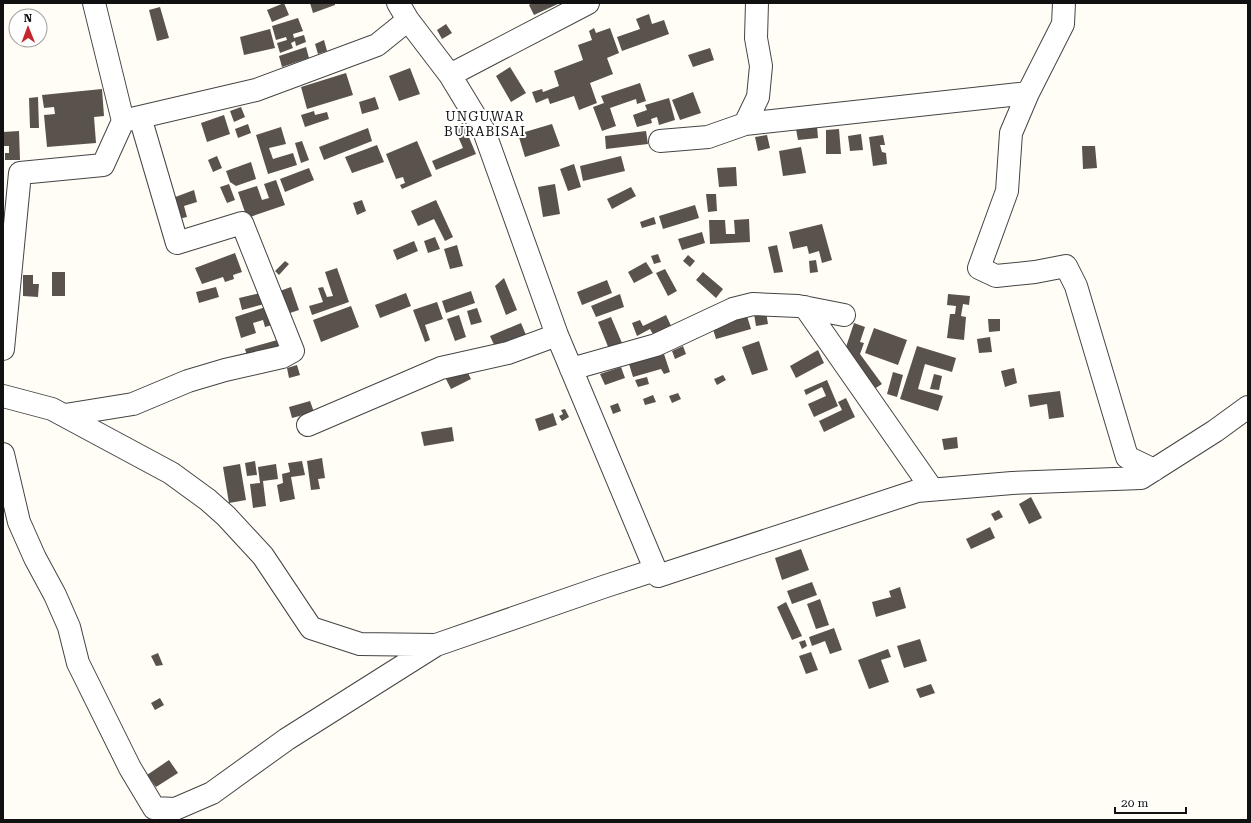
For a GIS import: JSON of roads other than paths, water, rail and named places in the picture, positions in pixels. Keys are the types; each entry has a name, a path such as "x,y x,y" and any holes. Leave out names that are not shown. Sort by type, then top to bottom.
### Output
{"street":[{"path":"65,415 133,404 188,381 225,370 282,358 293,351 242,223 177,244 132,119 94,3"},
{"path":"450,75 588,3"},
{"path":"745,124 758,97 762,66 756,38 758,3"},
{"path":"1064,3 1063,24 1028,93 1011,133 1007,191 979,268 996,276 1035,272 1066,266 1076,286 1127,457 1154,470"},
{"path":"3,349 20,173 103,165 132,119 256,90 377,45 403,12 450,75 484,131 557,335 658,576 917,490 1012,483 1141,478 1215,431 1248,407"},
{"path":"660,141 708,137 745,124 1028,93"},
{"path":"571,369 656,345 733,309 753,304 798,306 844,315"},
{"path":"805,307 932,489"},
{"path":"308,425 441,368 508,353 557,335"},
{"path":"3,396 52,409 65,415 171,473 208,500 226,516 263,556 311,628 360,644 436,645"},
{"path":"3,454 20,522 35,558 55,595 66,621 78,663 130,768 154,808 175,809 212,793 288,739 436,645 656,570"}],"district":[{"name":"UNGUWAR BURABISAI","path":"485,124"}]}
